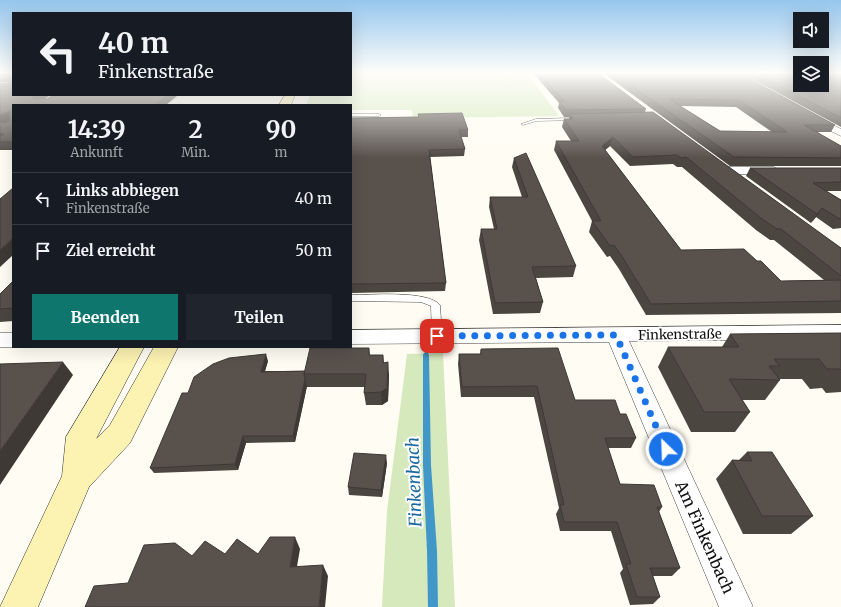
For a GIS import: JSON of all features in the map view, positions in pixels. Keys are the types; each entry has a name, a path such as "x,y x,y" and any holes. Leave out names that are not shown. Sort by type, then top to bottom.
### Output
{"street":[{"path":"800,112 841,133"},
{"path":"715,162 746,185"},
{"path":"727,171 788,171"},
{"name":"Finkenstraße","path":"352,337 841,332"},
{"name":"Am Finkenbach","path":"616,335 736,607"},
{"path":"0,340 12,340"},
{"path":"78,477 81,437 131,348"},
{"path":"19,607 78,477 120,434 165,348"}],"lane":[{"path":"352,115 379,115"},
{"path":"523,124 536,120 584,119"},
{"path":"352,298 424,299 435,305 437,336"}],"green space":[{"path":"307,101 548,101 559,116 413,118 412,110 352,110 352,104 306,104"},
{"path":"443,353 455,607 382,607 387,511 407,354"}],"building":[{"path":"0,101 159,101 155,104 12,104 12,142 0,142 0,136 4,134 0,134 0,125 9,121 10,111 0,115"},
{"path":"559,101 636,101 646,109 566,110"},
{"path":"654,101 673,101 720,131 787,132 741,101 791,101 835,125 804,125 841,146 841,158 734,157"},
{"path":"809,101 841,101 841,118"},
{"path":"653,112 841,248 841,276 781,229 777,229 762,219 686,157 681,158 677,155 633,157 613,137 602,146 681,250 744,249 757,261 761,261 781,281 841,280 841,301 651,304 614,245 610,246 592,221 601,221 556,141 579,141 564,119 573,119 570,114"},
{"path":"462,113 468,130 459,130 465,149 429,150 446,283 352,284 352,118 419,117 418,114"},
{"path":"526,153 576,266 532,267 543,302 495,303 481,229 497,229 490,197 528,197 514,158"},
{"path":"750,168 841,168 841,182 813,183 841,200 841,219 822,208 817,214"},
{"path":"12,189 12,239 0,250 0,199"},
{"path":"12,282 12,308 0,309 0,294"},
{"path":"841,333 841,370 827,369 819,359 774,359 780,366 769,366 780,380 729,379 750,412 704,412 668,347 739,347 730,334"},
{"path":"310,348 369,348 369,355 383,355 383,363 388,362 387,388 381,392 364,393 366,374 304,374"},
{"path":"558,348 575,400 615,400 620,414 626,414 636,438 605,438 620,484 654,485 662,507 657,507 680,568 650,568 660,597 637,597 626,564 631,564 617,522 564,522 560,505 564,505 537,386 462,387 459,354 481,354 481,349"},
{"path":"266,354 261,372 305,371 305,379 293,436 243,436 235,464 150,468 182,393 188,393 194,377 213,364 229,358"},
{"path":"63,362 0,451 0,364"},
{"path":"747,452 772,452 813,516 762,516 732,460 752,461"},
{"path":"354,453 386,455 381,490 348,487"},
{"path":"270,537 295,537 290,567 323,565 319,607 85,607 94,586 128,583 144,545 175,543 192,556 205,541 225,554 237,539 258,554"}],"waterway":[{"name":"Finkenbach","path":"426,355 427,465 432,551 433,607"}],"route":[{"path":"437,336 616,335 666,449"}]}
